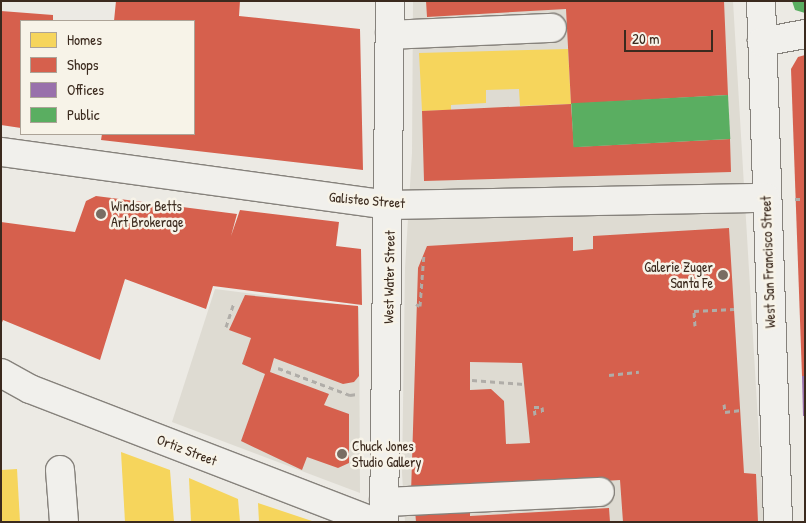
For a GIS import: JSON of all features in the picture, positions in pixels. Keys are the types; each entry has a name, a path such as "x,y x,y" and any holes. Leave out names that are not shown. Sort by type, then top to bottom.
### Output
{"street":[{"name":"West Water Street","path":"381,515 390,205 390,1"},
{"name":"West San Francisco Street","path":"761,1 778,522"},
{"path":"390,35 552,28"},
{"path":"762,42 805,34"},
{"name":"Galisteo Street","path":"1,152 390,205 766,198"},
{"name":"Ortiz Street","path":"1,372 30,389 381,515"},
{"path":"60,470 64,522"},
{"path":"381,515 600,492"}],"path":[{"path":"796,199 805,199"},
{"path":"416,304 420,306 424,253"},
{"path":"226,327 234,304"},
{"path":"695,326 694,311 734,309"},
{"path":"278,368 350,396 386,386"},
{"path":"609,375 639,372"},
{"path":"472,380 524,384"},
{"path":"724,404 725,412 741,410"},
{"path":"535,415 534,407 542,407 543,415"}],"shaded area":[{"path":"413,1 733,1 764,522 405,522 402,473 405,268 412,153"},
{"path":"215,289 359,307 360,493 172,422"}],"building: Homes":[{"path":"568,49 571,104 520,106 519,89 486,90 486,103 451,105 451,110 422,111 419,53"},
{"path":"121,452 170,470 174,522 125,522"},
{"path":"17,469 20,522 1,522 1,470"},
{"path":"189,478 238,499 240,522 191,522"},
{"path":"258,503 312,521 312,522 259,522"}],"building: Shops":[{"path":"116,1 240,1 239,16 360,29 363,170 101,140 102,135 195,135 195,20 114,20"},
{"path":"426,1 724,1 728,95 571,104 566,9 427,17"},
{"path":"1,11 53,15 53,20 20,20 20,128 1,125"},
{"path":"805,55 805,376 802,376 791,69 798,57"},
{"path":"571,104 574,147 730,139 731,172 424,181 422,111"},
{"path":"96,196 237,214 231,236 240,210 339,222 336,246 361,249 362,305 213,286 206,309 125,279 100,360 3,320 1,325 1,222 75,232 86,201"},
{"path":"729,228 744,473 756,474 758,522 623,522 620,480 411,493 418,268 427,246 573,237 573,251 593,249 593,236","holes":["470,362 522,363 530,443 506,444 504,401 491,389 470,390"]},
{"path":"245,295 358,306 359,376 354,382 343,384 274,358 270,372 329,394 324,405 349,414 349,463 338,468 307,457 302,470 241,441 265,374 242,364 251,338 229,330"},
{"path":"470,507 470,516 609,508 610,522 416,522 415,510"}],"building: Offices":[{"path":"802,376 805,376 805,416 803,416"}],"building: Public":[{"path":"792,1 805,1 805,13 795,10"},
{"path":"728,95 730,139 574,147 571,103"}],"place":[{"name":"Windsor Betts Art Brokerage","path":"101,214"},
{"name":"Galerie Zuger Santa Fe","path":"723,275"},
{"name":"Chuck Jones Studio Gallery","path":"342,454"}]}
